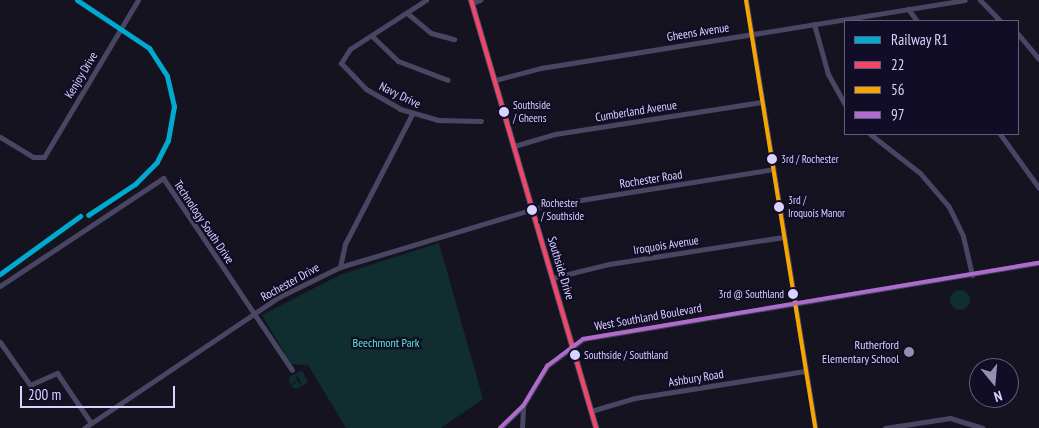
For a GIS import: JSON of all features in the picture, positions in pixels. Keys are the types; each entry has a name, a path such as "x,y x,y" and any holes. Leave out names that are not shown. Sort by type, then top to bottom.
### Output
{"main road":[{"name":"Southside Drive","path":"472,1 596,428"}],"street":[{"name":"Kenjoy Drive","path":"0,137 40,159 138,0"},
{"name":"Navy Drive","path":"426,0 341,56 342,66 373,94 412,114 438,120 481,121"},
{"path":"472,1 480,0"},
{"path":"746,0 814,428"},
{"name":"Gheens Avenue","path":"495,80 540,68 965,0"},
{"path":"980,0 999,20"},
{"path":"908,9 916,20"},
{"path":"407,13 432,33 454,39"},
{"path":"814,24 828,74 844,103"},
{"path":"1019,35 1039,59"},
{"path":"372,36 398,61 448,80"},
{"name":"Cumberland Avenue","path":"514,146 555,134 762,102"},
{"path":"340,267 346,244 412,114"},
{"path":"871,135 920,173 949,207 963,236 972,276"},
{"path":"1001,135 1039,188"},
{"name":"Rochester Road","path":"533,210 773,169"},
{"name":"Technology South Drive","path":"0,286 163,178 254,314"},
{"name":"Rochester Drive","path":"84,428 254,314 340,267 533,210"},
{"name":"Iroquois Avenue","path":"552,278 609,264 784,237"},
{"name":"West Southland Boulevard","path":"500,428 523,406 547,366 573,345 604,334 972,276 1039,263"},
{"path":"254,314 292,370"},
{"path":"0,342 30,385 56,373 90,423"},
{"name":"Ashbury Road","path":"591,411 635,398 805,371"},
{"path":"522,428 523,406"},
{"path":"885,428 916,426 950,418 983,428"}],"green space":[{"name":"Beechmont Park","path":"439,243 483,399 441,428 346,428 308,365 291,364 262,315 342,274"},
{"path":"960,290 967,293 970,300 967,307 960,310 953,307 950,300 953,293"},
{"path":"302,370 308,382 297,389 291,386 297,381 302,385 299,378 295,374 297,380 290,385 289,377"}],"rail line":[{"name":"R1","path":"77,0 149,48 167,76 174,106 168,140 157,162 135,184 88,215"},
{"name":"R1","path":"0,274 80,216"}],"transit line":[{"name":"22","path":"471,0 596,428"},
{"name":"56","path":"746,0 815,428"},
{"name":"97","path":"500,428 523,406 547,366 583,339 1039,263"}],"place":[{"name":"Southside / Gheens","path":"504,112"},
{"name":"3rd / Rochester","path":"772,159"},
{"name":"3rd / Iroquois Manor","path":"779,207"},
{"name":"Rochester / Southside","path":"532,210"},
{"name":"3rd @ Southland","path":"793,294"},
{"name":"Rutherford Elementary School","path":"909,352"},
{"name":"Southside / Southland","path":"575,355"}]}
